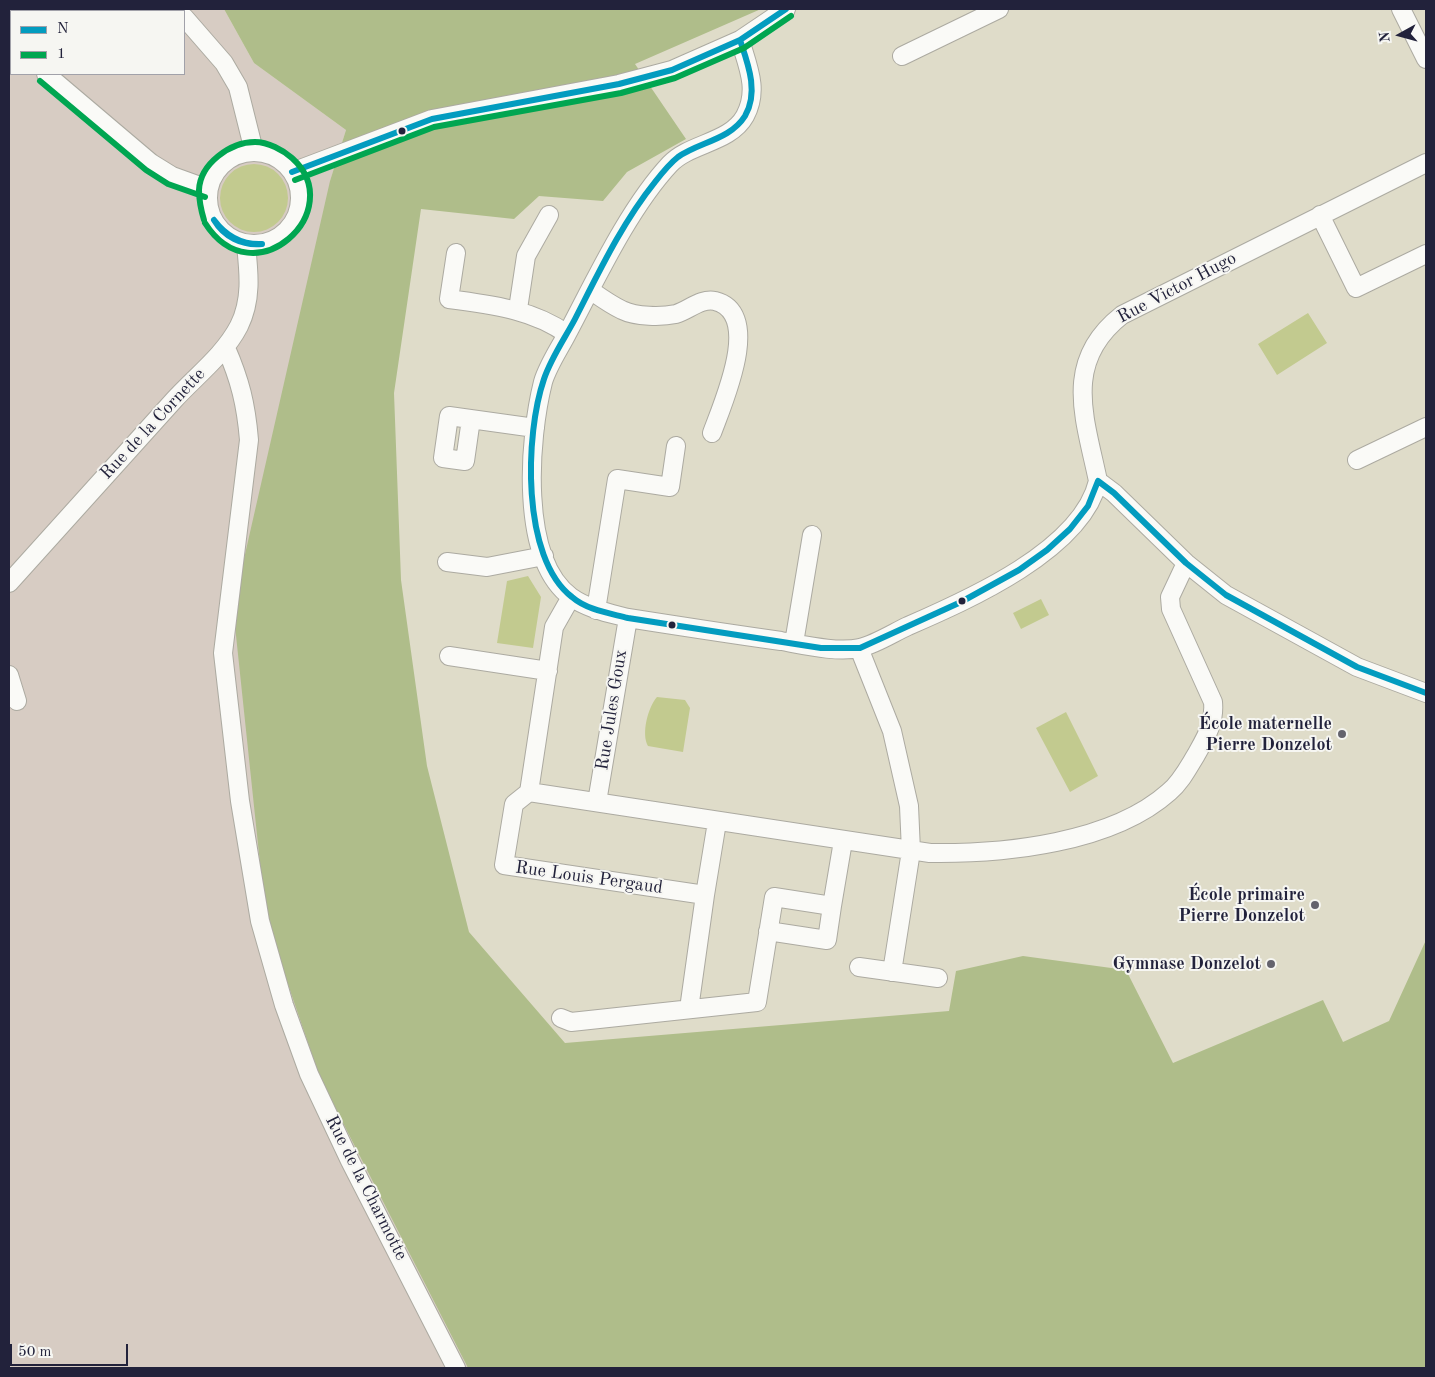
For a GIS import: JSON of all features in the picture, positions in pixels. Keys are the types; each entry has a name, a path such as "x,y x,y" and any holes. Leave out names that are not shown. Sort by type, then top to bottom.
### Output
{"street":[{"path":"292,172 432,119 618,84 672,70 740,40 786,9"},
{"path":"902,56 999,9"},
{"path":"1401,9 1426,59"},
{"path":"185,18 224,63 238,87 254,151"},
{"path":"740,40 752,80 752,103 743,119 728,133 692,149 671,162 652,185 590,290 544,381 535,428 532,491 537,533 544,556 555,581 572,597 596,610 628,618 824,648 859,648 932,616 1028,565 1055,544 1085,511 1094,495 1098,482 1114,493 1186,563 1226,595 1357,666 1426,693"},
{"path":"47,75 151,163 172,176 208,189"},
{"path":"254,151 278,158 292,172 300,189 300,204 296,218 288,230 276,239 262,244 246,245 233,240 221,231 212,218 208,204 208,189 214,174 224,162 238,154 254,151"},
{"name":"Rue Victor Hugo","path":"1098,482 1085,430 1082,379 1090,350 1105,328 1122,315 1426,163"},
{"path":"518,310 526,256 549,215"},
{"path":"1320,215 1356,288 1426,254"},
{"name":"Rue de la Cornette","path":"9,583 188,385 226,348 239,325 248,301 250,282 246,245"},
{"path":"456,253 449,299 518,310 554,324 567,334"},
{"path":"590,290 624,311 653,315 675,314 704,301 716,301 728,308 736,322 740,337 736,364 712,433"},
{"name":"Rue de la Charmotte","path":"226,348 240,379 247,411 249,440 223,653 240,801 260,921 284,1005 309,1074 456,1368"},
{"path":"471,419 535,428"},
{"path":"1357,460 1426,427"},
{"path":"596,610 618,479 670,487 676,446"},
{"path":"794,643 812,535"},
{"path":"447,562 487,567 544,556"},
{"path":"572,597 554,627 529,792 911,851 969,853 1001,850 1098,831 1117,824 1150,806 1175,786 1210,731 1214,716 1213,702 1171,609 1170,596 1186,563"},
{"name":"Rue Jules Goux","path":"597,802 628,618"},
{"path":"859,648 892,731 909,806 911,851 892,972"},
{"path":"449,656 548,671"},
{"path":"9,676 17,700"},
{"name":"Rue Louis Pergaud","path":"529,792 514,804 504,865 705,895"},
{"path":"689,1009 717,822"},
{"path":"768,931 827,940 843,841"},
{"path":"562,1018 570,1022 756,1002 774,896 832,906"},
{"path":"859,967 938,978"}],"shaded area":[{"path":"9,9 224,9 254,63 346,130 330,181 320,1078 468,1368 9,1368"}],"green space":[{"path":"224,9 761,9 635,64 686,139 627,172 603,201 539,196 514,219 421,209 394,393 401,580 427,766 469,932 565,1043 949,1011 956,971 1023,956 1126,970 1173,1063 1323,1000 1343,1042 1389,1021 1426,940 1426,1368 468,1368 320,1078 266,920 233,607 330,181 346,130 254,63"},
{"path":"247,164 261,164 273,169 283,179 288,191 288,205 283,217 273,227 261,232 247,232 235,227 225,217 220,205 220,191 225,179 235,169"},
{"path":"1308,313 1327,343 1277,375 1258,344"},
{"path":"528,576 541,597 533,648 497,643 507,581"},
{"path":"1041,599 1049,615 1021,629 1013,613"},
{"path":"657,697 685,700 690,708 683,752 648,746 645,735 646,721"},
{"path":"1066,712 1098,776 1070,792 1036,728"}],"transit line":[{"name":"N","path":"292,172 432,119 619,84 672,70 740,40 786,9"},
{"name":"1","path":"295,180 434,127 621,93 675,78 744,48 791,16"},
{"name":"N","path":"740,40 749,68 752,88 749,107 745,116 739,124 723,136 678,157 655,182 632,214 612,248 554,356 544,379 533,431 531,462 532,494 536,525 543,554 555,579 572,597 584,605 628,618 821,648 860,648 961,602 1019,570 1047,550 1070,529 1088,506 1098,481"},
{"name":"1","path":"40,81 146,170 168,184 205,197"},
{"name":"1","path":"204,220 199,198 201,180 211,163 218,156 236,146 255,142 275,147 292,158 307,179 310,201 303,222 289,239 269,250 247,253 225,244 205,223"},
{"name":"N","path":"214,220 229,235 247,243 262,244"},
{"name":"N","path":"214,220 228,236 241,242 262,244"},
{"name":"N","path":"1098,481 1114,493 1186,563 1226,595 1357,667 1426,693"}],"place":[{"name":"École maternelle Pierre Donzelot","path":"1342,734"},
{"name":"École primaire Pierre Donzelot","path":"1315,905"},
{"name":"Gymnase Donzelot","path":"1271,964"}]}
